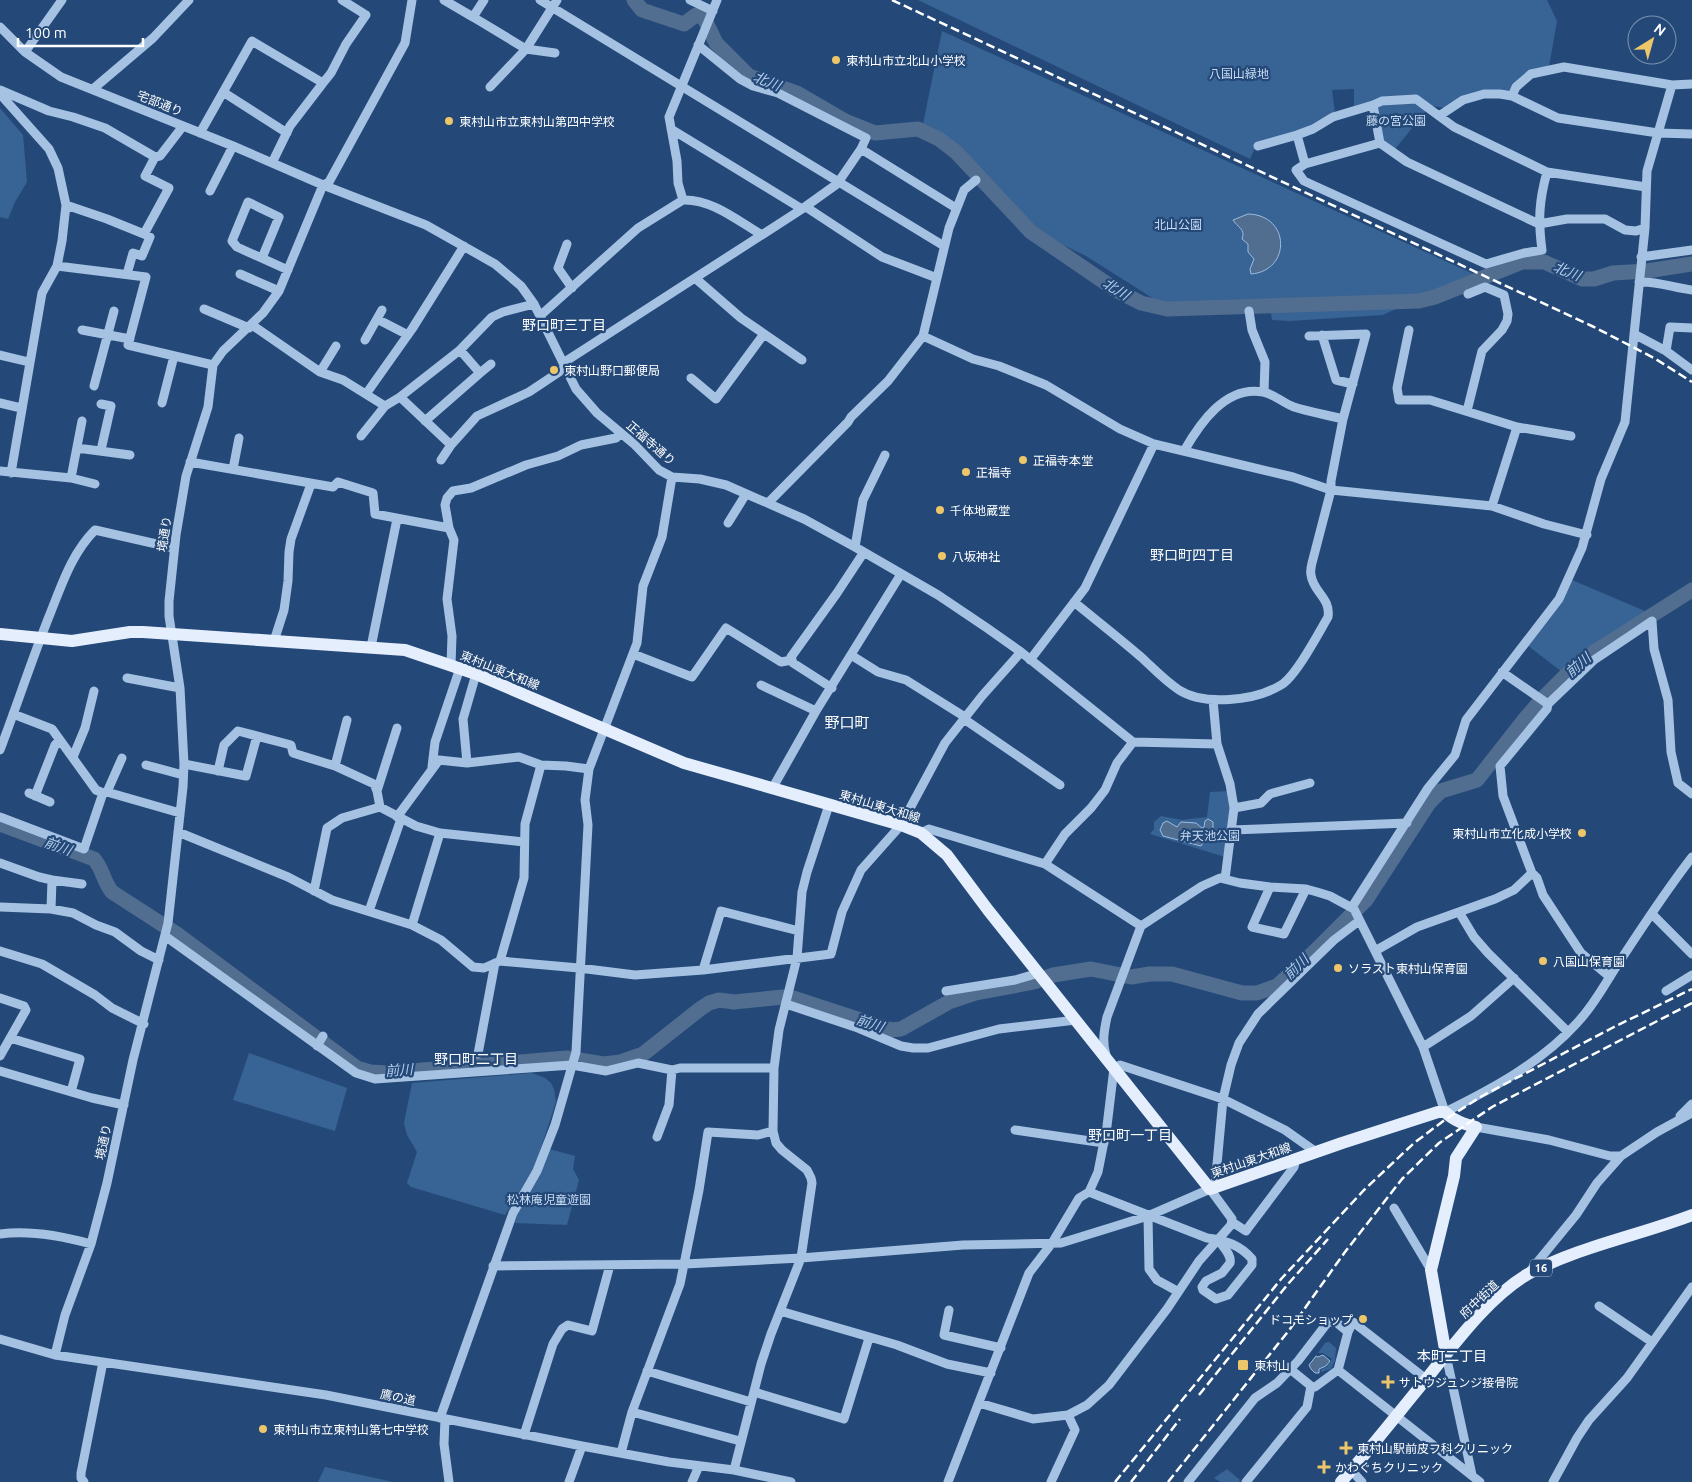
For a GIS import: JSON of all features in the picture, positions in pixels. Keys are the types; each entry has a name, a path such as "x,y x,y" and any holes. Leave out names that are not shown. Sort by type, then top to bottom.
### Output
{"main road":[{"name":"東村山東大和線","path":"0,634 72,641 130,632 371,646 405,650 476,674 684,763 901,825 921,833 947,855 1042,978 1213,1188 1438,1112 1445,1112"},
{"path":"1445,1112 1451,1118 1476,1127 1456,1158 1454,1176 1431,1270 1446,1355"},
{"name":"府中街道","path":"1341,1482 1474,1321 1526,1275 1571,1254 1692,1215"}],"street":[{"path":"25,52 62,0"},
{"path":"93,89 142,49 189,0"},
{"path":"272,163 290,126 331,73 346,44 366,15 342,0"},
{"path":"56,266 146,277 128,345 213,365 223,351 263,314 279,291 323,185 329,182 405,43 412,0"},
{"path":"444,0 526,49 555,52"},
{"path":"473,17 484,0"},
{"path":"540,0 555,4 682,85 944,246"},
{"path":"690,0 711,15"},
{"path":"683,200 678,183 677,161 669,117 717,0"},
{"path":"490,87 526,49 555,4"},
{"name":"宅部通り","path":"0,26 25,52 60,77 200,132 323,185"},
{"path":"200,132 252,41 323,83"},
{"path":"441,460 477,416 528,392 695,278 804,208 840,181 861,149 866,138 778,93 754,86 740,79 700,42"},
{"path":"1512,96 1516,87 1531,74 1564,66 1672,85 1692,84"},
{"path":"1353,908 1428,788 1455,755 1466,720 1559,599 1582,548 1601,479 1625,422 1645,228 1647,171 1672,85"},
{"path":"0,92 49,111 105,128 155,158"},
{"path":"0,92 49,149 58,168 66,205 62,241 56,266 42,293 11,473"},
{"path":"223,92 287,133"},
{"path":"1439,116 1463,100 1484,94 1512,96 1558,118 1658,133 1692,134"},
{"path":"1258,146 1297,135 1333,117 1373,104 1416,99 1454,127 1547,172 1646,187"},
{"path":"1373,104 1380,143 1407,162 1539,224 1566,219 1605,219 1625,230 1636,231 1645,228"},
{"path":"144,234 169,188 145,176 155,158 160,156 183,126"},
{"path":"671,129 882,257 937,278"},
{"path":"1297,135 1305,164"},
{"path":"1380,143 1305,164 1296,170 1304,181 1486,264 1542,250 1539,224 1540,195 1547,172"},
{"path":"210,191 233,146"},
{"path":"861,149 956,208"},
{"path":"768,503 888,381 923,336 944,246 956,208 964,190 976,180"},
{"name":"正福寺通り","path":"323,185 426,225 495,264 521,286 534,304 576,388 597,413 660,470 672,477 700,479 726,485 804,519 860,550 938,595 1021,652 1133,742"},
{"path":"541,315 638,228 683,200 720,209 762,235"},
{"path":"262,258 279,216 248,202 232,241 237,248 288,270"},
{"path":"66,205 107,219 150,237 142,256 133,253 127,274"},
{"path":"567,244 558,268 572,288"},
{"path":"366,394 408,335 464,246"},
{"path":"1641,262 1692,250"},
{"path":"240,274 279,291"},
{"path":"695,278 741,318 802,360"},
{"path":"1640,280 1692,290"},
{"path":"1467,411 1482,351 1502,330 1507,322 1508,314 1504,295 1485,287 1468,294"},
{"path":"361,436 385,406 400,397 460,350 492,317 503,312 534,304"},
{"path":"204,309 250,326 320,372 343,380 385,406"},
{"path":"94,386 114,311"},
{"path":"1249,311 1252,330 1266,362 1264,392"},
{"path":"365,340 380,314 408,335"},
{"path":"1666,351 1670,327 1692,328"},
{"path":"82,330 130,339"},
{"path":"1408,330 1397,388 1399,400 1430,400 1517,427 1571,436"},
{"path":"691,378 716,398 764,334"},
{"path":"1074,602 1179,690 1202,698 1213,700 1235,699 1266,691 1282,685 1293,673 1328,617 1329,609 1326,602 1312,581 1312,563 1331,490 1331,481 1343,420 1366,334 1309,336"},
{"path":"1634,334 1666,351 1692,370"},
{"path":"1322,335 1336,380 1353,384"},
{"path":"923,336 972,360 999,366 1046,385 1120,429 1154,444 1293,477 1331,490 1492,506 1544,524 1587,534"},
{"path":"320,372 336,346"},
{"path":"460,350 480,373"},
{"path":"0,355 29,362"},
{"path":"162,403 174,356"},
{"path":"425,421 491,364"},
{"name":"境通り","path":"55,1355 65,1315 91,1244 107,1183 133,1060 144,1024 167,930 184,764 180,688 169,601 174,548 185,483 208,407 213,365"},
{"path":"1184,450 1196,430 1229,398 1244,390 1264,392 1293,407 1343,420"},
{"path":"400,397 452,445"},
{"path":"0,403 21,408"},
{"path":"100,450 110,406 101,404"},
{"path":"70,478 82,421"},
{"path":"1492,506 1517,427"},
{"path":"432,768 435,742 455,666 447,599 454,540 449,528 444,505 447,498 453,491 471,488 526,465 558,456 581,445 616,438 621,433"},
{"path":"233,469 239,438"},
{"path":"1030,660 1085,588 1154,444"},
{"path":"77,448 130,455"},
{"path":"832,688 793,663 791,657 837,593 860,550 863,500 885,455"},
{"path":"190,462 333,487 338,482 373,493 375,514 449,528"},
{"path":"0,471 70,478 95,484"},
{"path":"449,1482 442,1419 493,1266 513,1213 537,1171 555,1125 574,1059 588,825 585,800 589,769 637,643 644,586 662,537 672,477"},
{"path":"274,641 284,610 291,539 311,484"},
{"path":"728,523 746,494"},
{"path":"371,646 397,519"},
{"path":"0,750 40,639 78,550 95,530 174,548"},
{"path":"772,789 816,712 901,574"},
{"path":"1610,977 1581,953 1542,895 1537,878 1532,873 1503,796 1500,766 1548,709 1548,704 1594,660 1652,621 1654,649 1668,700 1671,752 1678,783 1692,794"},
{"path":"633,654 692,677 726,628 781,662 792,660"},
{"path":"178,832 288,877 332,900 412,925 441,940 473,967 484,968 497,962 579,968 635,975 703,970 831,954 842,912 861,870 901,825 945,743 1021,652"},
{"path":"851,655 878,672 906,680 1060,785"},
{"path":"1502,672 1548,704"},
{"path":"467,763 463,719 476,674"},
{"path":"127,678 180,688"},
{"path":"761,685 816,712"},
{"path":"73,757 85,728 94,691"},
{"path":"1213,700 1217,744 1230,784 1234,808 1226,879"},
{"path":"14,714 52,729 96,790 180,813"},
{"path":"335,766 347,720"},
{"path":"378,791 398,728"},
{"path":"218,771 224,745 238,731 291,745 293,752 335,766 374,784 378,791 380,807"},
{"path":"184,764 246,776 257,736"},
{"path":"50,802 32,795 55,744 60,740"},
{"path":"1045,864 1065,834 1091,808 1105,790 1117,763 1133,742 1217,744"},
{"path":"369,911 399,818 439,760 467,763 519,757 541,765 589,769"},
{"path":"0,817 84,849 105,793 122,758"},
{"path":"146,765 183,775"},
{"path":"478,1054 497,962 524,878 525,824 541,765"},
{"path":"1234,808 1261,803 1270,794 1310,783"},
{"path":"734,1470 761,1364 801,1258 812,1183 812,1178 807,1170 776,1143 773,1130 774,1068 778,1030 788,999 797,958 802,892 829,805"},
{"path":"314,891 327,828 342,818 380,807 416,826 440,832 524,842"},
{"path":"1232,830 1407,823"},
{"path":"921,833 929,829 1045,864 1141,926"},
{"path":"412,925 440,832"},
{"path":"948,1482 1029,1273 1052,1244 1079,1198 1088,1192 1098,1172 1108,1126 1111,1064 1104,1048 1104,1032 1141,926 1202,886 1220,878 1270,888 1306,889 1330,896 1353,908 1423,1047 1445,1112 1468,1101 1528,1064 1568,1032 1597,1000 1652,914 1692,858"},
{"path":"0,863 39,877 82,884"},
{"path":"1375,951 1417,927 1495,899 1514,890 1532,873"},
{"path":"51,909 52,880"},
{"path":"1270,888 1252,927 1284,934 1306,889"},
{"path":"0,907 51,909 73,913 115,932 141,951 160,960"},
{"path":"703,970 721,911 799,931"},
{"path":"1459,912 1474,936 1568,1032"},
{"path":"1652,914 1692,954"},
{"path":"1296,1159 1294,1167 1246,1231 1232,1222 1213,1188 1223,1100 1230,1065 1239,1043 1258,1014 1334,940 1359,921"},
{"path":"167,930 318,1046 356,1073 375,1079 574,1059 606,1071 638,1064 672,1070 680,1068 774,1068"},
{"path":"0,951 42,964 95,995 112,1008 144,1024"},
{"path":"1666,991 1692,974"},
{"path":"946,991 1015,980 1042,978"},
{"path":"1423,1047 1471,1016 1514,978"},
{"path":"0,998 24,1006 26,1010 0,1056"},
{"path":"788,999 901,1046 913,1048 928,1048 998,1029 1076,1020"},
{"path":"318,1046 323,1036"},
{"path":"10,1038 80,1059 71,1092"},
{"path":"1111,1064 1120,1065 1223,1100 1285,1130 1316,1152"},
{"path":"657,1136 669,1105 672,1070"},
{"path":"0,1071 92,1098 124,1105"},
{"path":"1677,1120 1692,1104"},
{"path":"1526,1275 1576,1215 1597,1182 1621,1156 1677,1120 1692,1113"},
{"path":"1476,1127 1549,1140 1610,1156 1621,1156"},
{"path":"621,1453 632,1412 680,1284 708,1132 758,1135 773,1130"},
{"path":"1016,1130 1104,1143"},
{"path":"493,1266 685,1264 801,1258 963,1245 1062,1243 1148,1216 1213,1188"},
{"path":"1088,1192 1207,1238 1228,1242 1242,1250 1252,1259 1252,1265 1228,1295 1216,1299 1213,1298 1203,1290 1202,1284 1222,1273 1236,1252 1242,1250"},
{"path":"1394,1208 1431,1270"},
{"path":"1148,1216 1149,1269 1157,1280 1178,1292"},
{"path":"979,1403 1033,1419 1068,1415 1087,1405 1109,1385 1167,1309 1199,1261 1232,1222"},
{"path":"0,1234 24,1232 69,1238 91,1244"},
{"path":"1218,1239 1231,1260"},
{"path":"524,1435 553,1344 562,1329 568,1325 592,1331 610,1265"},
{"path":"1553,1482 1589,1420 1627,1378 1692,1288"},
{"path":"1599,1306 1652,1342"},
{"path":"949,1310 944,1335 1001,1348"},
{"path":"780,1311 897,1345 947,1364 991,1373"},
{"path":"1188,1482 1255,1398 1277,1383 1330,1321 1336,1322 1348,1332"},
{"path":"1290,1369 1311,1386 1315,1387 1338,1370 1348,1332 1353,1322 1426,1379"},
{"path":"754,1392 844,1419 869,1338"},
{"name":"鷹の道","path":"0,1339 55,1355 326,1395 582,1446 699,1466 734,1470 791,1482"},
{"path":"1446,1355 1472,1476"},
{"path":"84,1482 81,1478 81,1473 103,1362"},
{"path":"1338,1370 1480,1482"},
{"path":"647,1371 751,1402"},
{"path":"1246,1482 1307,1407 1311,1386"},
{"path":"632,1412 740,1441"},
{"path":"1051,1482 1075,1430 1068,1415"},
{"path":"569,1482 582,1446"},
{"path":"692,1482 699,1466"},
{"path":"1351,1470 1362,1482"}],"green space":[{"name":"八国山緑地","path":"918,0 1547,0 1557,21 1549,67 1509,93 1484,92 1445,108 1382,98 1354,106 1354,89 1332,90 1335,113 1296,132 1257,144 1250,159"},
{"name":"北山公園","path":"942,31 1478,276 1419,298 1383,315 1290,321 1272,320 1269,300 1164,302 1154,299 1086,256 1045,236 947,136 923,124"},
{"name":"藤の宮公園","path":"1415,102 1426,111 1395,149 1383,139 1377,110 1380,106"},
{"path":"0,108 23,135 27,182 15,202 8,219 0,217"},
{"path":"1572,580 1652,614 1594,652 1566,675 1527,645"},
{"name":"弁天池公園","path":"1228,791 1230,811 1225,857 1150,834 1154,829 1154,822 1161,816 1182,820 1207,817 1210,792"},
{"path":"249,1053 347,1088 335,1131 233,1100"},
{"path":"532,1073 545,1078 551,1083 556,1102 533,1172 505,1215 411,1187 407,1183 417,1152 407,1135 404,1123 412,1083"},
{"name":"松林庵児童遊園","path":"549,1149 575,1156 573,1169 579,1180 567,1225 515,1223 520,1207"},
{"path":"1329,1342 1336,1348 1335,1360 1331,1369 1321,1372 1321,1369 1327,1367 1332,1359 1323,1353 1318,1353 1325,1343"},
{"path":"325,1467 393,1482 318,1482"},
{"path":"1227,1469 1240,1480 1239,1482 1220,1482 1214,1478"}],"shaded area":[{"path":"1248,214 1262,217 1272,223 1281,243 1279,254 1273,264 1264,271 1251,274 1250,269 1254,259 1248,252 1248,244 1242,239 1242,230 1233,220"},
{"path":"1208,819 1213,822 1213,830 1201,846 1163,836 1160,830 1163,823 1167,821 1177,827 1181,822 1196,823 1202,828"},
{"path":"1323,1355 1330,1361 1326,1366 1319,1369 1319,1373 1315,1373 1309,1365 1316,1356"}],"waterway":[{"name":"北川","path":"634,0 642,10 684,24 696,15 704,18 716,43 749,76 797,93 845,121 875,133 918,129 939,139 956,152 1031,232 1116,290 1141,303 1167,309 1419,301 1435,297 1522,262 1544,262 1582,279 1594,279 1613,273 1647,271 1692,264"},
{"name":"前川","path":"0,824 94,859 112,892 177,934 357,1068 370,1072 387,1073 567,1058 604,1064 620,1062 643,1054 700,1009 709,1003 719,1000 734,1002 783,997 793,998 891,1030 901,1029 949,1002 976,993 1034,982 1053,975 1091,969 1131,977 1150,974 1172,974 1242,993 1257,993 1277,986 1366,900 1429,803 1441,791 1477,780 1524,720 1566,675 1594,652 1692,590"}],"railway":[{"path":"892,0 1594,327 1654,358 1692,382"},
{"path":"1115,1482 1282,1278 1364,1190 1414,1143 1446,1119 1482,1096 1612,1028 1692,989"},
{"path":"1168,1482 1290,1329 1345,1252 1402,1179 1439,1143 1492,1107 1692,1003"},
{"path":"1199,1395 1288,1284 1328,1239"},
{"path":"1131,1482 1180,1419"}],"place":[{"name":"東村山市立北山小学校","path":"836,60"},
{"name":"東村山市立東村山第四中学校","path":"449,121"},
{"name":"東村山野口郵便局","path":"554,370"},
{"name":"正福寺本堂","path":"1023,460"},
{"name":"正福寺","path":"966,472"},
{"name":"千体地蔵堂","path":"940,510"},
{"name":"八坂神社","path":"942,556"},
{"name":"東村山市立化成小学校","path":"1582,833"},
{"name":"八国山保育園","path":"1543,961"},
{"name":"ソラスト東村山保育園","path":"1338,968"},
{"name":"ドコモショップ","path":"1363,1319"},
{"name":"東村山","path":"1243,1365"},
{"name":"サトウジュンジ接骨院","path":"1388,1382"},
{"name":"東村山市立東村山第七中学校","path":"263,1429"},
{"name":"東村山駅前皮フ科クリニック","path":"1346,1448"},
{"name":"かわぐちクリニック","path":"1324,1467"}],"district":[{"name":"野口町三丁目","path":"564,325"},
{"name":"野口町四丁目","path":"1192,555"},
{"name":"野口町","path":"847,722"},
{"name":"野口町二丁目","path":"476,1059"},
{"name":"野口町一丁目","path":"1130,1135"},
{"name":"本町二丁目","path":"1452,1356"}]}
